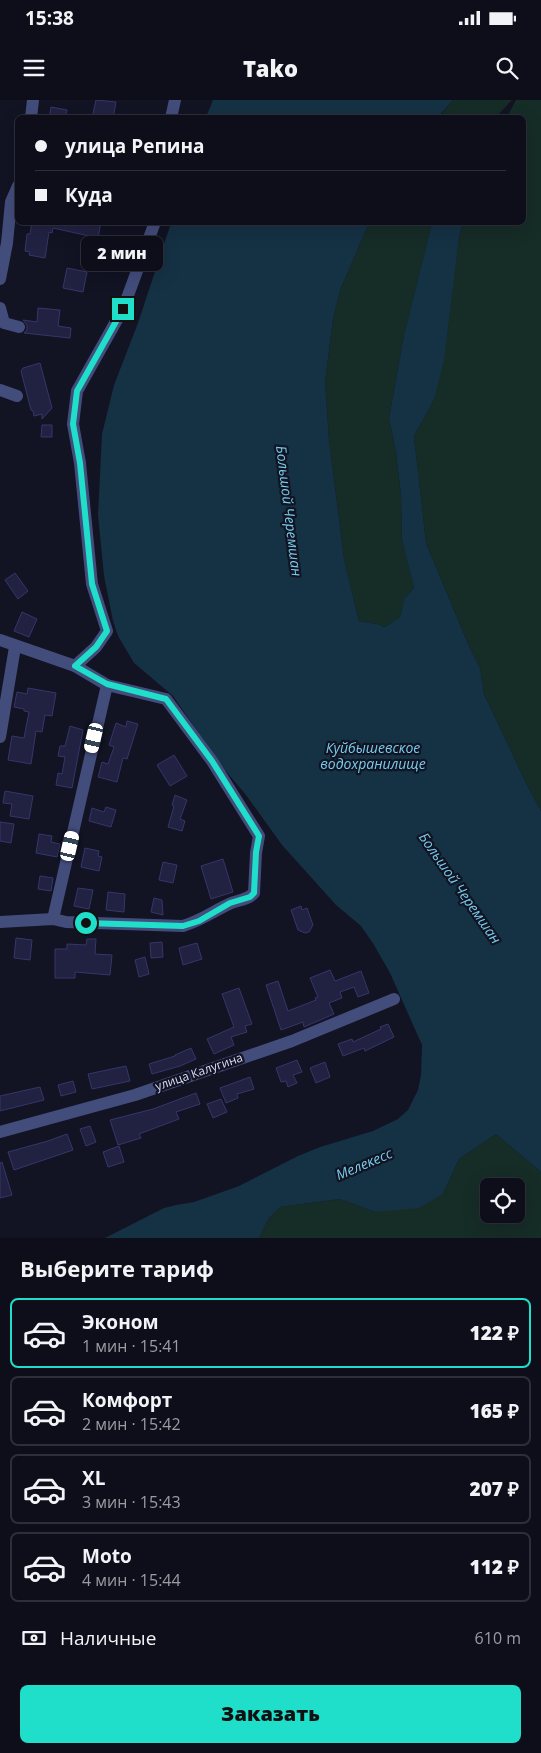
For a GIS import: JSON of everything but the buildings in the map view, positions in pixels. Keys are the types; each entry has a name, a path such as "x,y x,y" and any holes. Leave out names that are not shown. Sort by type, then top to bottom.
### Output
{"street":[{"path":"31,115 33,100"},
{"path":"172,115 175,100"},
{"path":"0,279 7,243 11,202 15,193"},
{"path":"75,666 96,647 107,631 92,584 80,463 73,424 77,391 123,309 154,225"},
{"path":"0,308 4,323 19,328"},
{"path":"0,390 17,396"},
{"path":"0,640 75,666 107,684 166,699 212,761 259,836 256,852 254,893 250,897 230,903 199,921 183,926 66,922 53,918 0,922"},
{"path":"0,737 15,646"},
{"path":"53,918 107,684"},
{"name":"улица Калугина","path":"0,1132 135,1095 292,1040 394,999"}],"green space":[{"path":"453,100 512,100 498,115 440,115"},
{"path":"516,100 541,100 541,811 484,694 480,668 426,543 414,436 434,400 462,225 526,225 526,115 508,115"},
{"path":"368,225 432,225 404,335 389,418 396,452 401,495 402,540 414,588 404,599 400,617 385,627 359,621 344,559 329,440 325,382 333,319 341,288"},
{"path":"496,1134 541,1172 541,1238 259,1238 269,1218 280,1207 340,1199 375,1212 443,1194 459,1159"}],"water":[{"path":"213,100 453,100 440,115 207,115"},
{"name":"Куйбышевское водохранилище","path":"170,225 368,225 341,288 333,319 325,382 329,440 344,559 359,621 385,627 400,617 404,599 414,588 402,540 401,495 396,452 389,418 404,335 432,225 462,225 459,237 444,360 434,400 414,436 426,543 480,668 484,694 541,811 541,1172 496,1134 459,1159 443,1194 419,1208 375,1212 340,1199 280,1207 269,1218 259,1238 105,1238 164,1208 194,1202 239,1186 298,1156 320,1147 373,1131 398,1119 408,1110 418,1090 421,1075 422,1045 390,973 361,926 336,905 282,845 246,795 219,763 173,696 134,663 118,636 104,576 98,515 102,434 114,385 138,323"}],"route":[{"path":"86,923 183,926 199,921 230,903 250,897 254,893 256,852 259,836 212,761 166,699 107,684 75,666 96,647 107,631 92,584 80,463 73,424 77,391 123,309"}],"water label":[{"name":"Большой Черемшан","path":"289,511"},
{"name":"Большой Черемшан","path":"460,888"},
{"name":"Мелекесс","path":"364,1164"}]}
